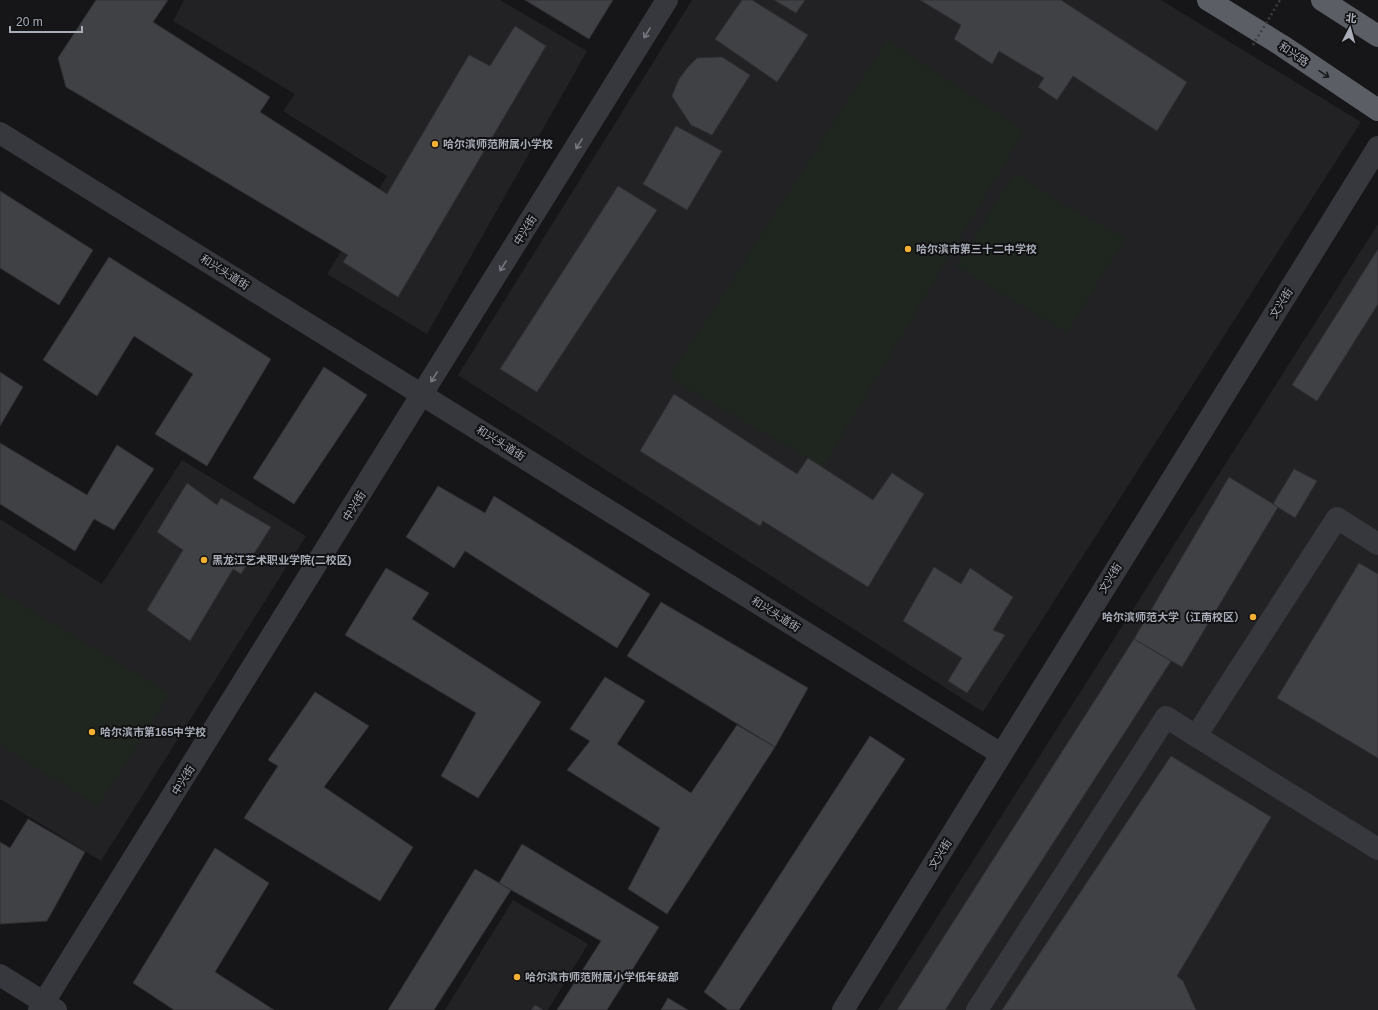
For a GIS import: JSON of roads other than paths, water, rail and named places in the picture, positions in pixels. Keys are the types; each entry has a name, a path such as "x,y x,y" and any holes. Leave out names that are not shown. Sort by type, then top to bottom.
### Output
{"highway":[{"name":"和兴路","path":"1208,0 1281,45 1378,110"},
{"path":"1237,0 1281,45"},
{"path":"1322,0 1378,36"}],"street":[{"name":"中兴街","path":"46,1008 667,0"},
{"name":"和兴头道街","path":"0,133 1001,754"},
{"name":"文兴街","path":"843,1010 1378,147"},
{"path":"1196,736 1337,518 1378,544"},
{"path":"977,1010 1166,717 1378,850"},
{"path":"0,975 46,1008"}],"place":[{"name":"哈尔滨师范附属小学校","path":"435,144"},
{"name":"哈尔滨市第三十二中学校","path":"908,249"},
{"name":"黑龙江艺术职业学院(二校区)","path":"204,560"},
{"name":"哈尔滨师范大学（江南校区）","path":"1253,617"},
{"name":"哈尔滨市第165中学校","path":"92,732"},
{"name":"哈尔滨市师范附属小学低年级部","path":"517,977"}]}
